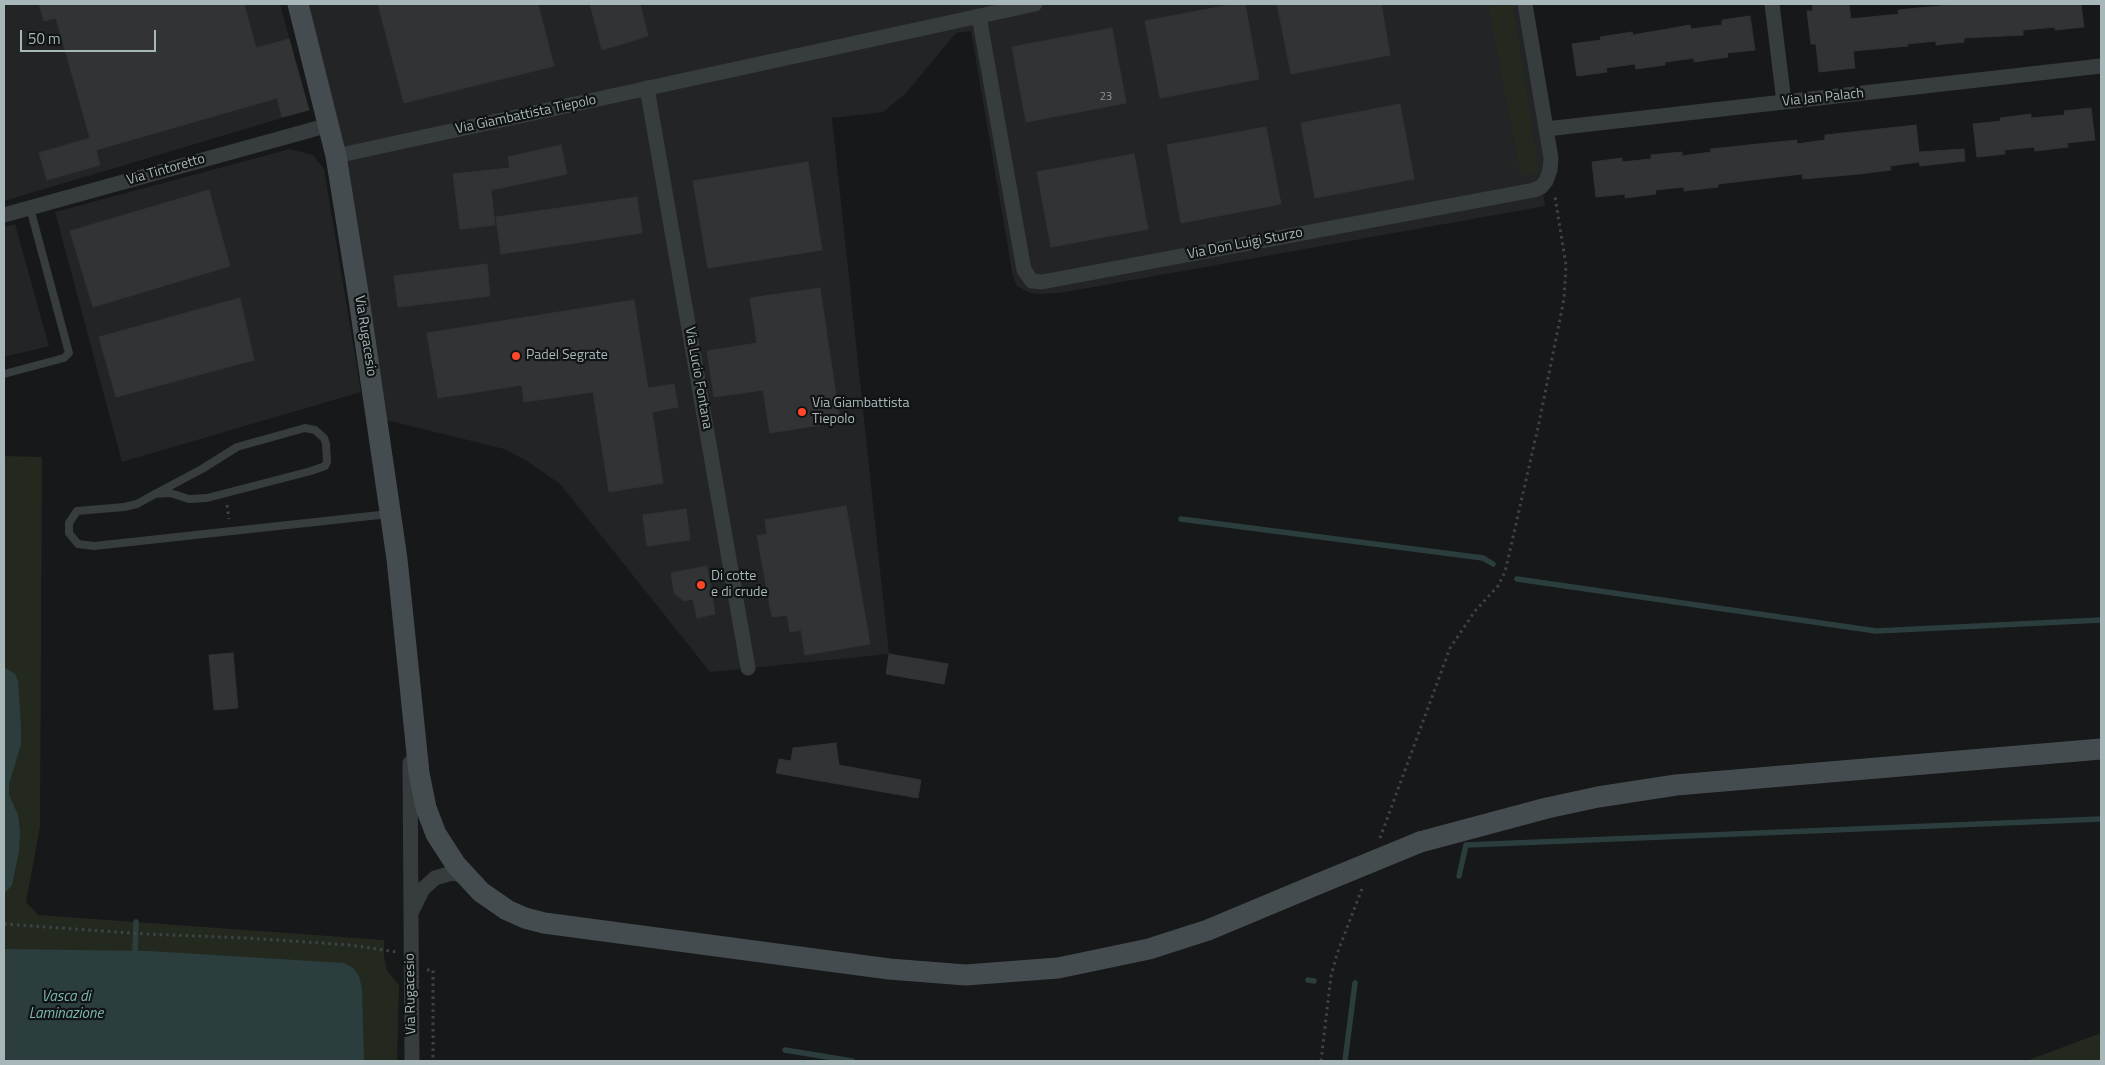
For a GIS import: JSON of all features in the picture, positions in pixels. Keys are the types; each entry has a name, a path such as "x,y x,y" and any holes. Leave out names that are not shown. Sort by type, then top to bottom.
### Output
{"main road":[{"name":"Via Rugacesio","path":"298,4 336,156 391,514 414,746 426,808 454,874 498,905 525,918 544,923 889,969 966,975 1058,968 1149,949 1208,930 1420,842 1538,810 1598,797 1676,785 2101,749"}],"street":[{"name":"Via Giambattista Tiepolo","path":"336,156 1035,4"},
{"path":"1525,4 1546,129 1550,170"},
{"path":"1772,4 1784,102"},
{"name":"Via Don Luigi Sturzo","path":"979,16 1024,270 1032,281 1045,282 1534,190 1541,187 1546,181 1550,170"},
{"name":"Via Jan Palach","path":"1546,129 2101,66"},
{"name":"Via Lucio Fontana","path":"648,88 748,668"},
{"name":"Via Tintoretto","path":"4,216 329,125"},
{"name":"Via Rugacesio","path":"408,673 412,1061"},
{"path":"411,919 429,882 454,874"}],"lane":[{"path":"979,16 989,4"},
{"path":"4,374 64,358 69,353 30,208"},
{"path":"155,494 170,493 194,499 225,494 325,466 328,457 324,438 315,430 306,428 237,447 202,469 131,506 77,511 70,518 69,533 78,544 94,546 391,514"}],"path":[{"path":"1431,696 1450,648 1475,611 1498,586 1505,572 1535,443 1566,281 1566,265 1550,170"},
{"path":"225,494 231,532"},
{"path":"4,924 331,944 411,954"},
{"path":"424,970 433,970 433,1061"},
{"path":"1321,1061 1331,976"}],"shaded area":[{"path":"4,4 280,4 309,110 4,201"},
{"path":"305,4 1520,4 1546,166 1541,177 1545,206 1060,293 1030,293 1017,286 1013,277 971,31 956,33 905,94 883,112 832,118 889,654 710,672 560,484 527,461 504,449 386,420"},
{"path":"1488,4 1513,4 1539,173 1521,176"},
{"path":"290,149 313,155 324,169 361,392 122,462 55,212"},
{"path":"15,224 49,346 4,357 4,227"},
{"path":"4,456 42,457 40,827 26,902 38,915 384,940 384,957 387,971 399,985 397,1061 4,1061"},
{"path":"2101,1033 2101,1061 2026,1061"}],"water":[{"path":"4,667 15,674 18,681 21,729 21,744 9,784 9,795 18,815 20,831 19,851 12,885 6,892 4,892"},
{"name":"Vasca di Laminazione","path":"4,949 148,951 344,963 353,968 359,976 362,989 364,1061 4,1061"}],"building":[{"path":"39,4 244,4 256,48 289,39 309,110 282,117 277,98 96,150 100,165 47,180 39,153 90,138 56,18 44,21"},
{"path":"378,4 538,4 554,66 404,103"},
{"path":"590,4 640,4 648,36 602,50"},
{"path":"1234,4 1245,4 1259,79 1160,98 1145,21"},
{"path":"1277,4 1381,4 1390,55 1291,74"},
{"path":"1812,4 1849,4 1851,19 1899,14 1898,10 1961,4 2081,4 2084,27 2055,30 2055,27 2023,30 2023,35 1964,38 1964,42 1936,45 1936,41 1907,44 1908,46 1853,51 1855,68 1819,72 1816,44 1811,44 1807,11 1813,11"},
{"path":"1750,16 1755,50 1727,53 1728,57 1694,62 1694,58 1636,69 1635,64 1606,68 1607,72 1577,76 1572,44 1601,40 1600,37 1632,32 1633,35 1690,25 1691,29 1722,25 1722,20"},
{"path":"1112,28 1126,103 1026,122 1012,47"},
{"path":"1400,104 1414,179 1315,198 1301,123"},
{"path":"2091,108 2095,140 2067,143 2068,147 2035,151 2034,147 2004,150 2005,154 1977,157 1973,124 2001,121 2000,118 2031,114 2031,118 2065,115 2064,111"},
{"path":"1916,125 1919,152 1964,149 1965,161 1920,166 1919,162 1890,166 1891,170 1803,179 1802,174 1718,184 1718,187 1684,191 1684,187 1655,190 1656,194 1625,198 1625,194 1596,197 1592,162 1622,158 1622,162 1651,159 1651,155 1682,152 1682,156 1711,152 1710,149 1797,140 1797,144 1825,140 1825,135"},
{"path":"1266,127 1281,204 1181,223 1167,145"},
{"path":"561,145 567,174 491,190 495,225 460,229 453,174 510,168 508,157"},
{"path":"1134,154 1148,229 1051,247 1037,172"},
{"path":"808,162 822,250 708,268 693,181"},
{"path":"209,190 230,266 93,307 70,231"},
{"path":"637,197 642,233 501,254 496,217"},
{"path":"487,264 490,296 398,307 394,276"},
{"path":"820,288 840,422 770,433 763,390 714,397 707,351 757,343 750,298"},
{"path":"240,298 254,360 116,397 99,337"},
{"path":"634,300 648,388 674,384 678,407 652,412 663,483 609,492 593,392 524,402 522,385 438,398 427,333"},
{"path":"846,506 870,644 805,655 801,630 790,632 787,615 772,617 757,536 767,534 765,520"},
{"path":"686,509 690,540 647,546 643,515"},
{"path":"707,566 715,614 697,618 693,599 684,601 674,593 671,573"},
{"path":"233,653 238,708 214,710 209,655"},
{"path":"889,654 948,664 944,684 886,674"},
{"path":"836,743 839,765 921,780 918,798 776,773 779,759 791,761 793,748"}],"waterway":[{"path":"1181,519 1483,558 1493,564"},
{"path":"1517,579 1876,631 2101,620"},
{"path":"1459,876 1466,845 2101,819"},
{"path":"135,951 136,922"},
{"path":"1308,980 1314,981"},
{"path":"1345,1061 1355,983"},
{"path":"785,1050 852,1061"}],"place":[{"name":"Padel Segrate","path":"516,356"},
{"name":"Via Giambattista Tiepolo","path":"802,412"},
{"name":"Di cotte e di crude","path":"701,585"}]}
